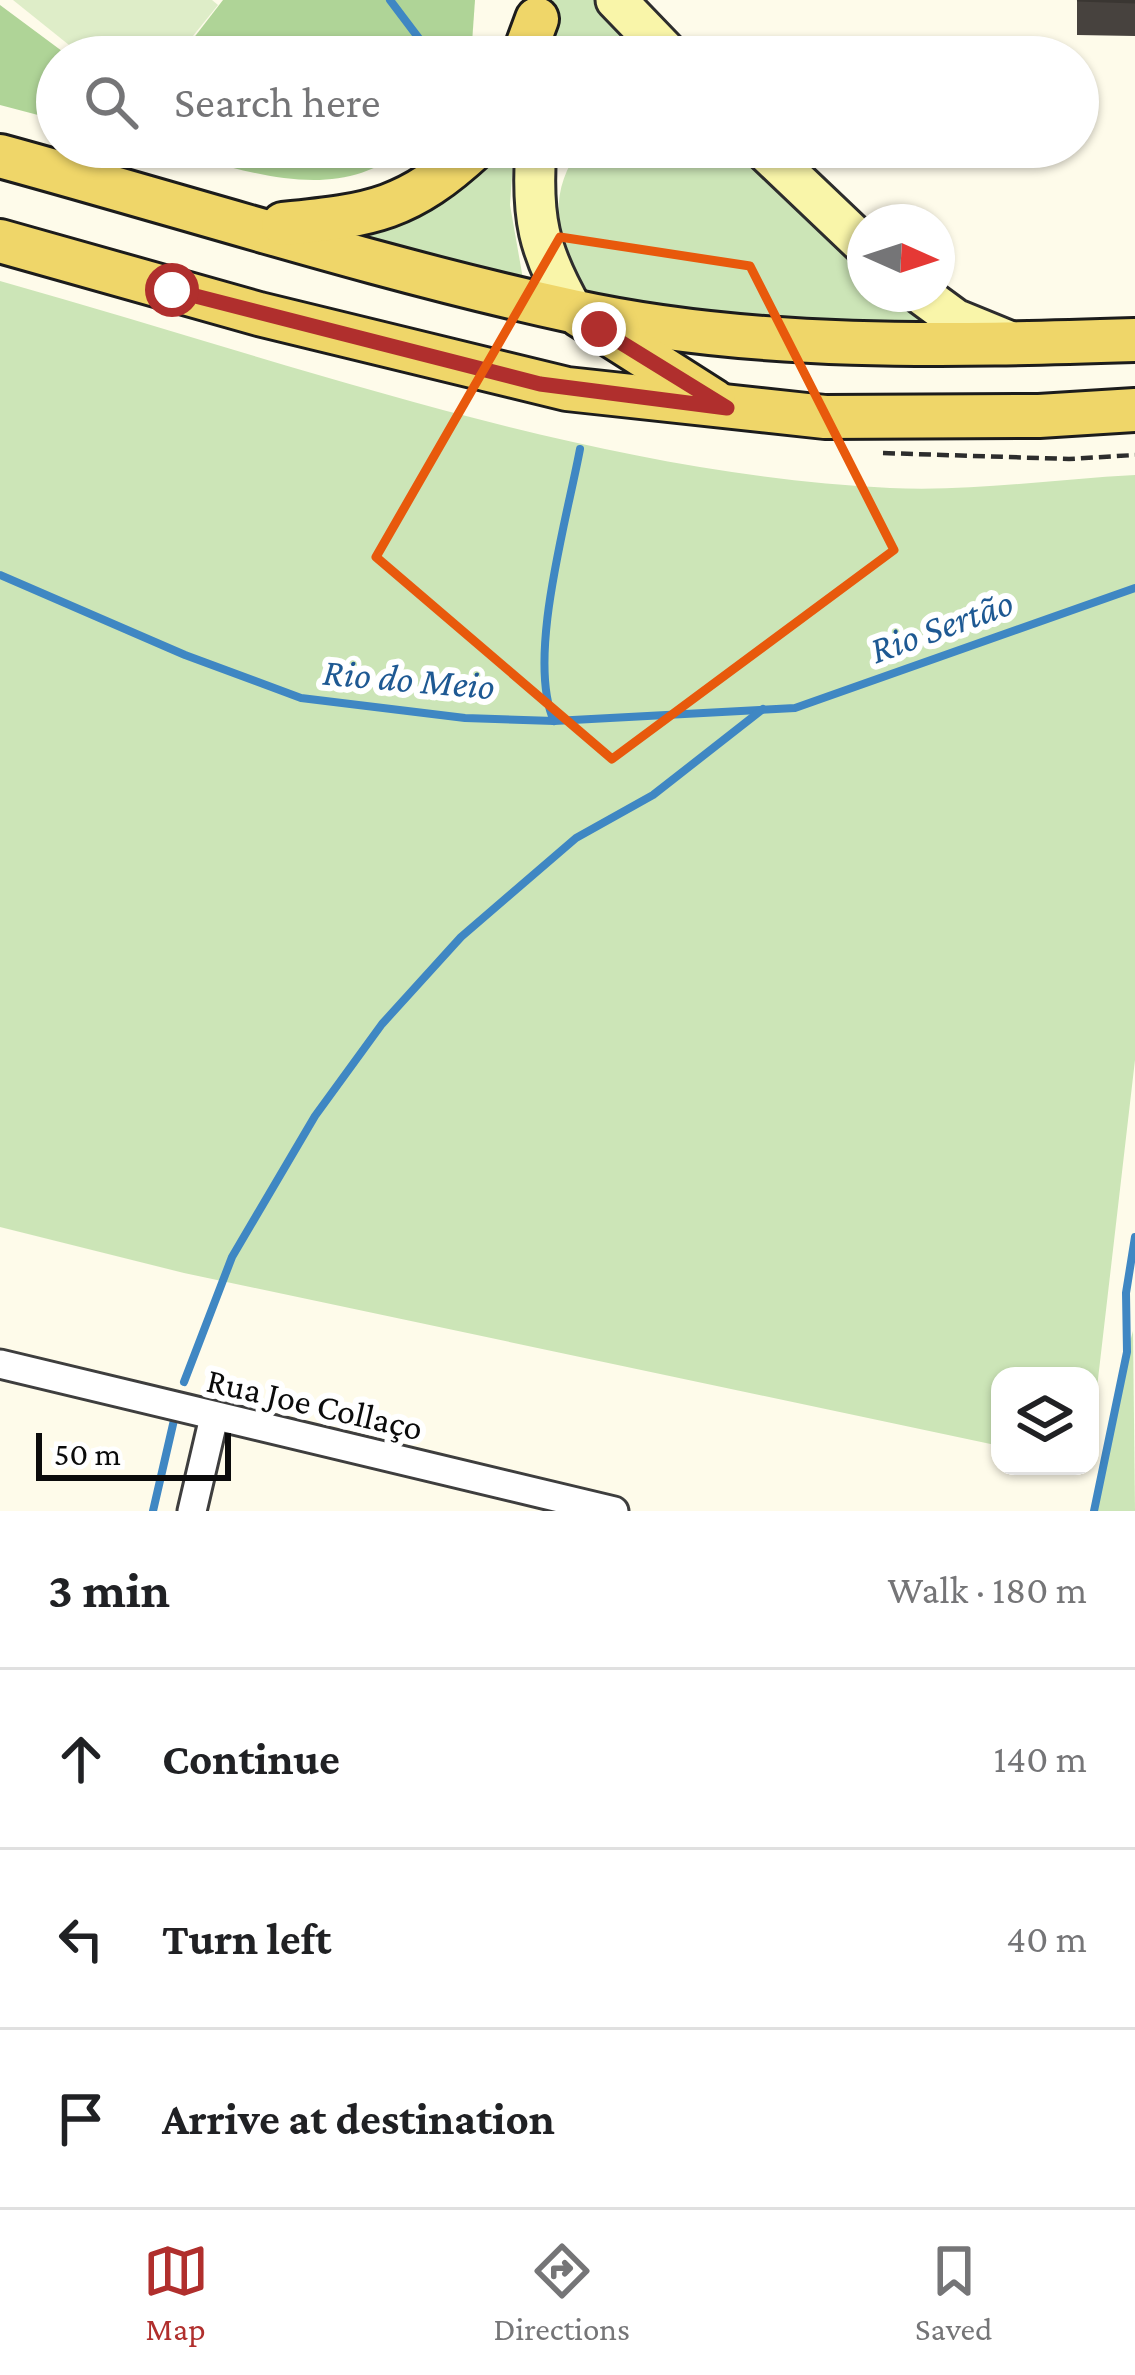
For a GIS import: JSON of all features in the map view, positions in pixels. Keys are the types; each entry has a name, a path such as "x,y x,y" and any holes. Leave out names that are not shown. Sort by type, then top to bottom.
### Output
{"main road":[{"path":"616,0 651,36"},
{"path":"0,156 36,166"},
{"path":"44,168 573,311 759,334 950,346 1135,340"},
{"path":"257,226 394,206 424,192 452,168"},
{"path":"538,168 535,222 542,257 573,311 727,408"},
{"path":"783,168 847,230"},
{"path":"0,241 512,378 727,408 825,416 1039,416 1135,410"},
{"path":"945,312 1016,344"}],"street":[{"name":"Rua Joe Collaço","path":"0,1364 614,1511"},
{"path":"192,1511 214,1417"}],"highlighted area":[{"path":"560,237 750,266 894,550 612,759 376,557"}],"green space":[{"path":"13,0 212,0 218,5 193,36 58,36"},
{"path":"223,0 475,0 472,36 195,36"},
{"path":"547,0 598,0 637,36 556,36"},
{"path":"0,5 42,36 36,36 36,114 0,105"},
{"path":"237,168 372,168 317,180"},
{"path":"479,168 513,168 510,205 523,279 364,235 422,214"},
{"path":"569,168 758,168 847,252 847,312 915,312 944,333 779,324 583,297 562,241 559,202"},
{"path":"0,281 440,409 665,461 777,478 921,489 1135,475 1135,1060 1099,1370 991,1367 991,1444 184,1273 0,1227"},
{"path":"1133,1331 1135,1511 1094,1511 1127,1352"}],"waterway":[{"path":"390,0 417,36"},
{"path":"554,721 544,662 546,626 580,449"},
{"name":"Rio do Meio","path":"0,575 185,655 301,698 465,718 554,721 795,708 1135,588"},
{"path":"184,1382 232,1257 315,1116 382,1024 461,937 576,838 653,795 763,709"},
{"path":"1094,1511 1127,1352 1126,1293 1135,1237"},
{"path":"153,1511 174,1420"}],"route":[{"path":"172,290 540,384 727,408 599,329"}],"water label":[{"name":"Rio Sertão","path":"941,625"}]}
